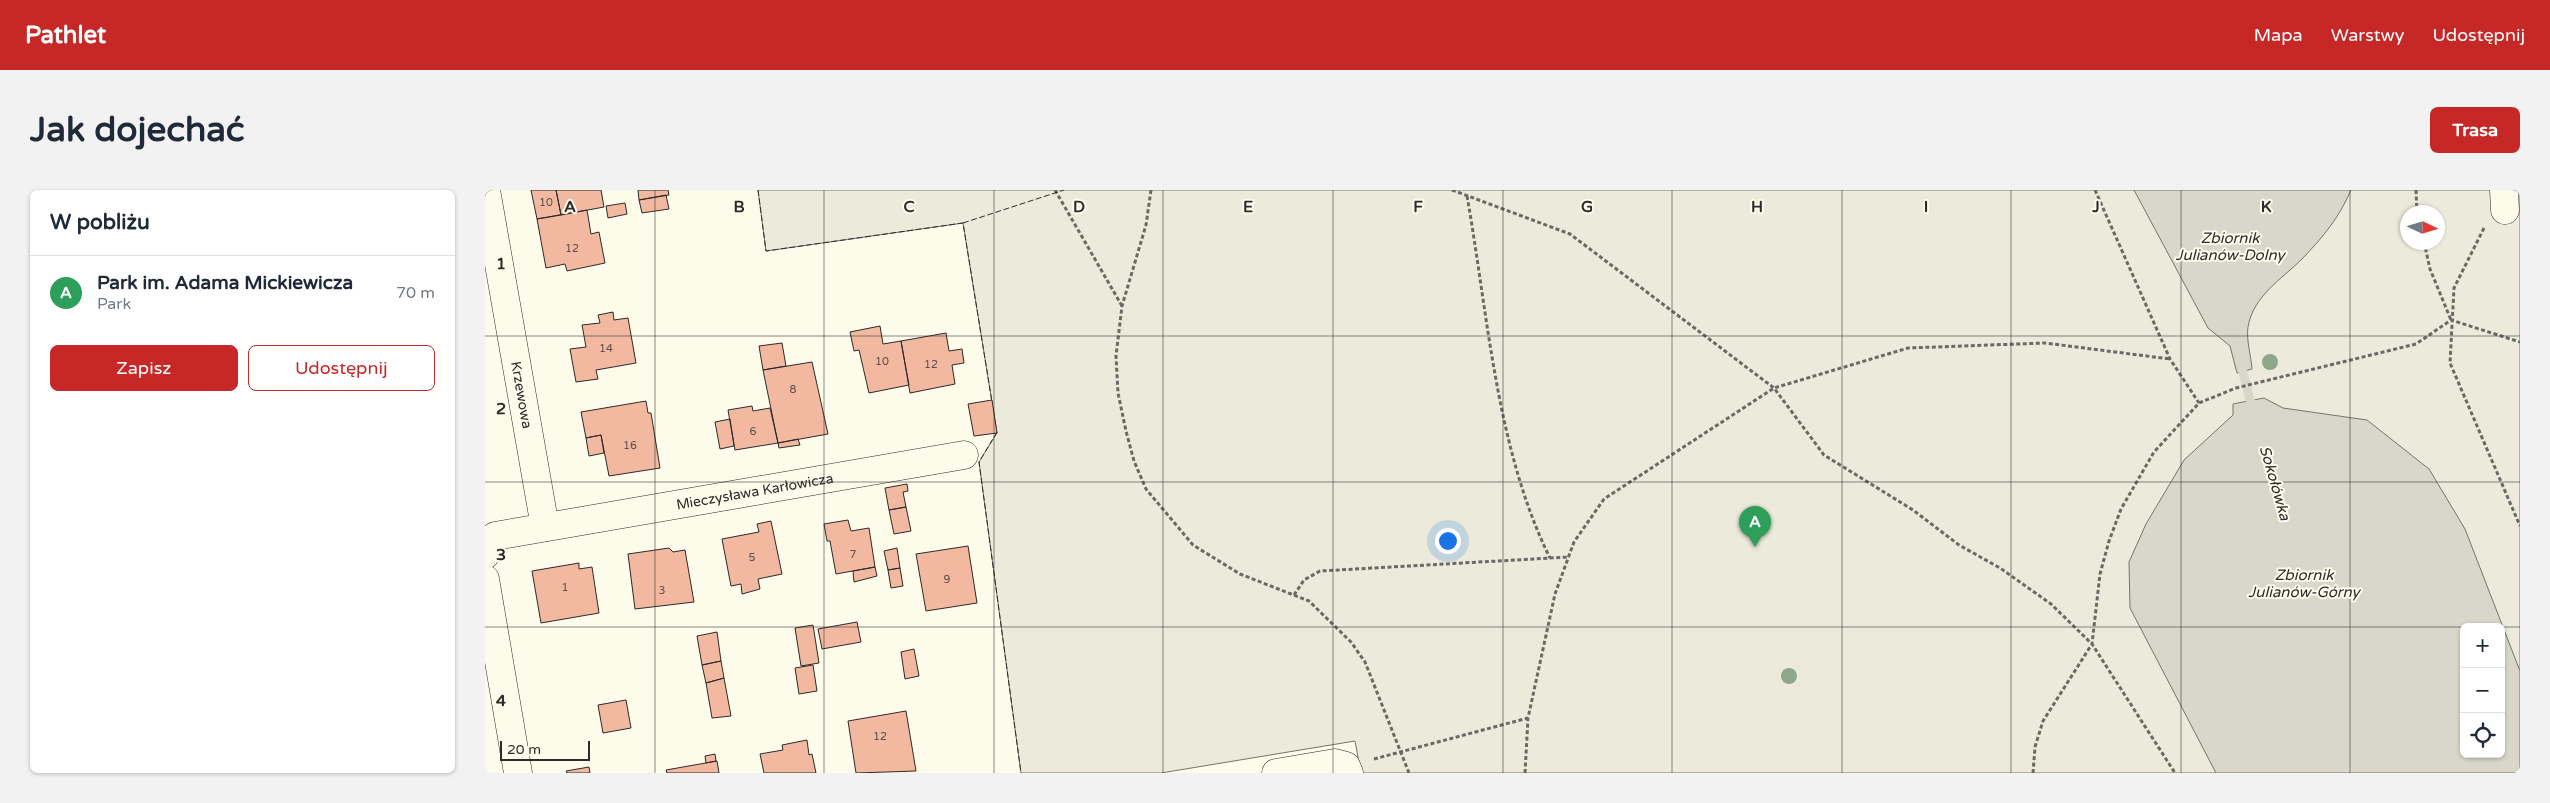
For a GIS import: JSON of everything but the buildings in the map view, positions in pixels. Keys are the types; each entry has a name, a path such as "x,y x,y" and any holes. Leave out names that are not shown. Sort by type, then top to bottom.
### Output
{"street":[{"name":"Krzewowa","path":"486,190 545,527"},
{"name":"Mieczysława Karłowicza","path":"545,527 964,455"},
{"path":"485,555 495,536 545,527"},
{"path":"485,579 518,773"},
{"path":"1277,773 1335,763 1347,769"}],"path":[{"path":"1055,190 1122,306"},
{"path":"1151,190 1146,225 1122,306 1116,356 1118,393 1134,461 1146,489 1193,545 1241,574 1309,601 1331,620 1365,662 1409,773"},
{"path":"1453,190 1570,234 1774,388 1824,455 1913,510 1959,545 2000,568 2051,604 2092,644 2175,773"},
{"path":"2095,190 2170,359 2199,403"},
{"path":"2416,190 2417,205"},
{"path":"1467,196 1492,359 1520,480 1535,527 1550,558"},
{"path":"2505,200 2493,212 2455,288 2451,320 2450,363 2520,526"},
{"path":"2426,250 2430,269 2451,320 2520,342"},
{"path":"2033,773 2035,747 2043,721 2092,644 2100,574 2109,540 2121,509 2154,452 2199,403 2237,388 2416,344 2451,320"},
{"path":"1525,773 1528,718 1555,594 1574,542 1604,499 1774,388 1907,348 2045,343 2170,359"},
{"path":"1295,595 1304,580 1320,572 1569,557"},
{"path":"1401,752 1528,718"}],"shaded area":[{"path":"758,190 2520,190 2520,773 1361,773 1355,741 1161,773 1021,773 979,462 997,433 963,223 766,251"}],"water":[{"name":"Zbiornik Julianów-Dolny","path":"2134,190 2351,190 2341,210 2324,235 2302,259 2269,289 2256,306 2248,327 2252,369 2237,373 2230,346 2208,328"},
{"name":"Zbiornik Julianów-Górny","path":"2264,398 2283,408 2367,420 2429,469 2465,529 2501,623 2460,623 2460,758 2505,758 2505,632 2520,671 2520,773 2216,773 2130,608 2129,562 2146,524 2184,460 2233,415 2233,404"}],"waterway":[{"name":"Sokołówka","path":"2240,361 2253,411"}],"fence":[{"path":"758,190 766,251 963,223 992,402"},
{"path":"963,223 1064,190"},
{"path":"997,432 979,462 1021,773"}],"place":[{"name":"Park im. Adama Mickiewicza","path":"1755,547"}]}
